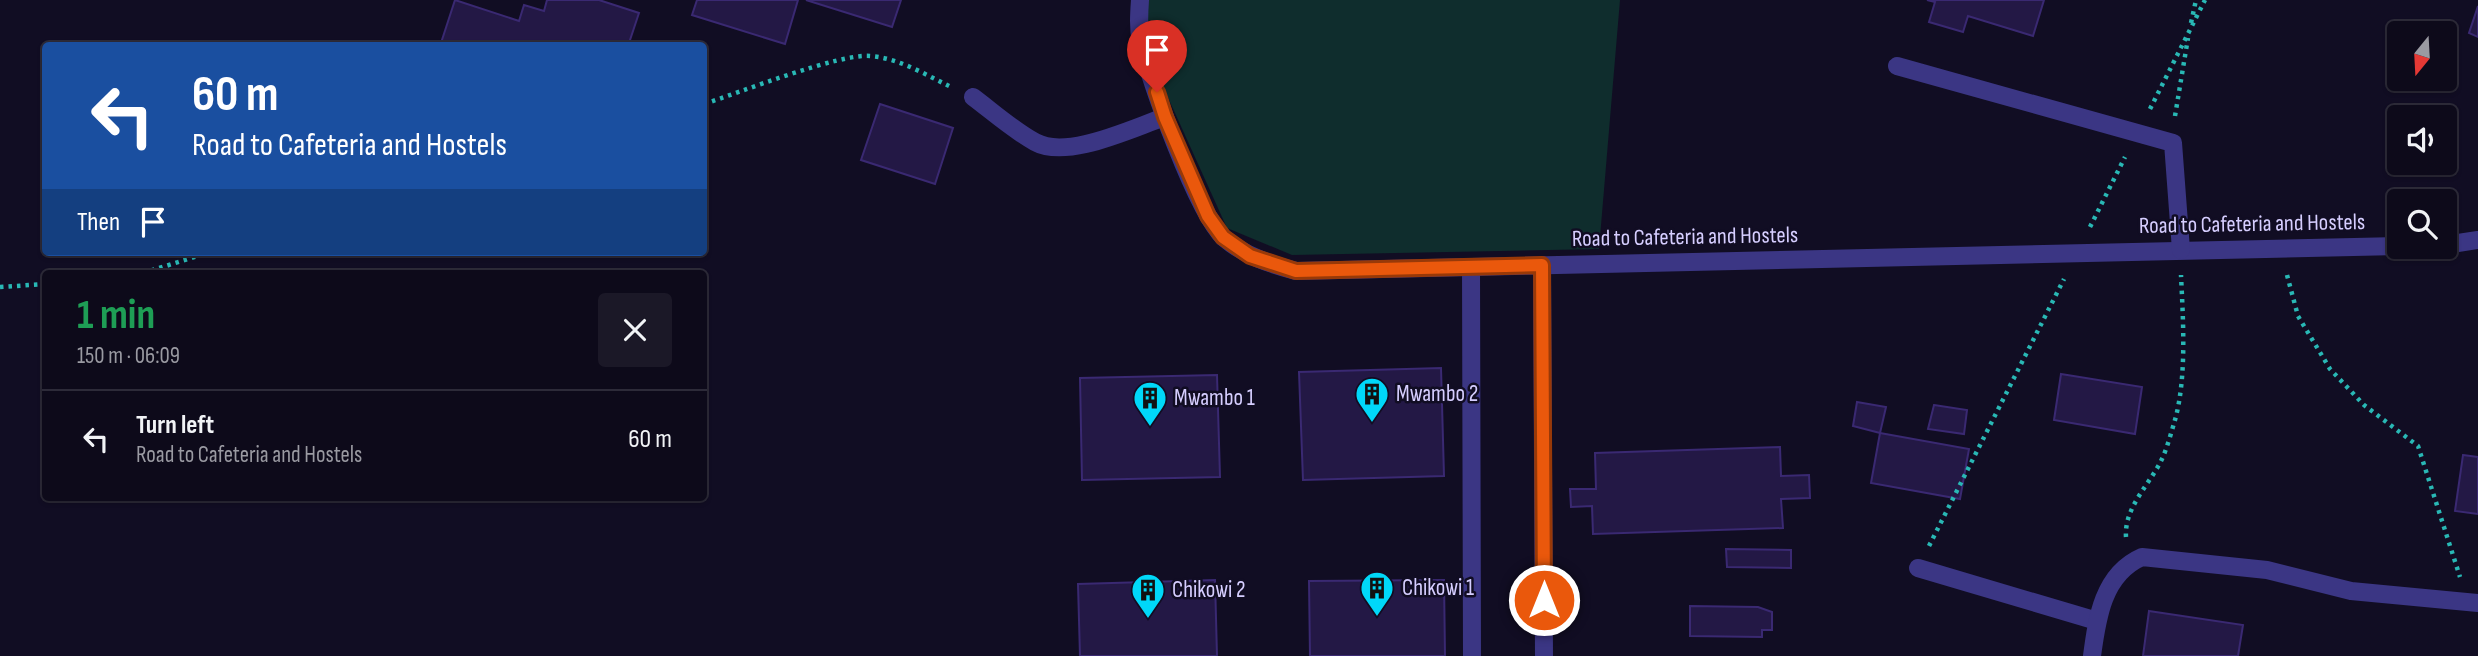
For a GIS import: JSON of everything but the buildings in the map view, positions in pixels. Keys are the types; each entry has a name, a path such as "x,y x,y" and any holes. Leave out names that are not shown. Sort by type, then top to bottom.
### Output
{"street":[{"name":"Road to Cafeteria and Hostels","path":"1140,6 1141,42 1165,117 1208,216 1223,237 1250,256 1296,271 2387,246"},
{"path":"1897,66 2173,143 2180,250"},
{"path":"973,97 1036,143 1058,149 1077,146 1165,117"},
{"path":"2457,243 2478,240"},
{"path":"1542,265 1544,656"},
{"path":"1471,267 1472,656"},
{"path":"2092,656 2097,621 2113,578 2128,563 2142,556 2267,570 2351,591 2473,603"},
{"path":"1918,568 2097,621"}],"path":[{"path":"2173,143 2184,53 2196,0"},
{"path":"2149,111 2205,0"},
{"path":"707,103 841,60 868,55 891,59 973,97"},
{"path":"2086,235 2130,148"},
{"path":"2279,248 2298,316 2330,369 2364,405 2418,446 2473,603"},
{"path":"2128,563 2125,526 2140,492 2162,460 2176,417 2183,327 2180,250"},
{"path":"153,270 199,256"},
{"path":"1918,568 2068,272"},
{"path":"0,287 42,284"}],"green space":[{"path":"1138,0 1620,0 1599,249 1292,255 1227,228 1137,29"}],"place":[{"name":"Mwambo 2","path":"1372,424"},
{"name":"Mwambo 1","path":"1150,428"},
{"name":"Chikowi 1","path":"1377,618"},
{"name":"Chikowi 2","path":"1148,620"}],"route":[{"path":"1157,92 1165,117 1208,216 1223,237 1250,256 1296,271 1542,265 1544,600"}]}
